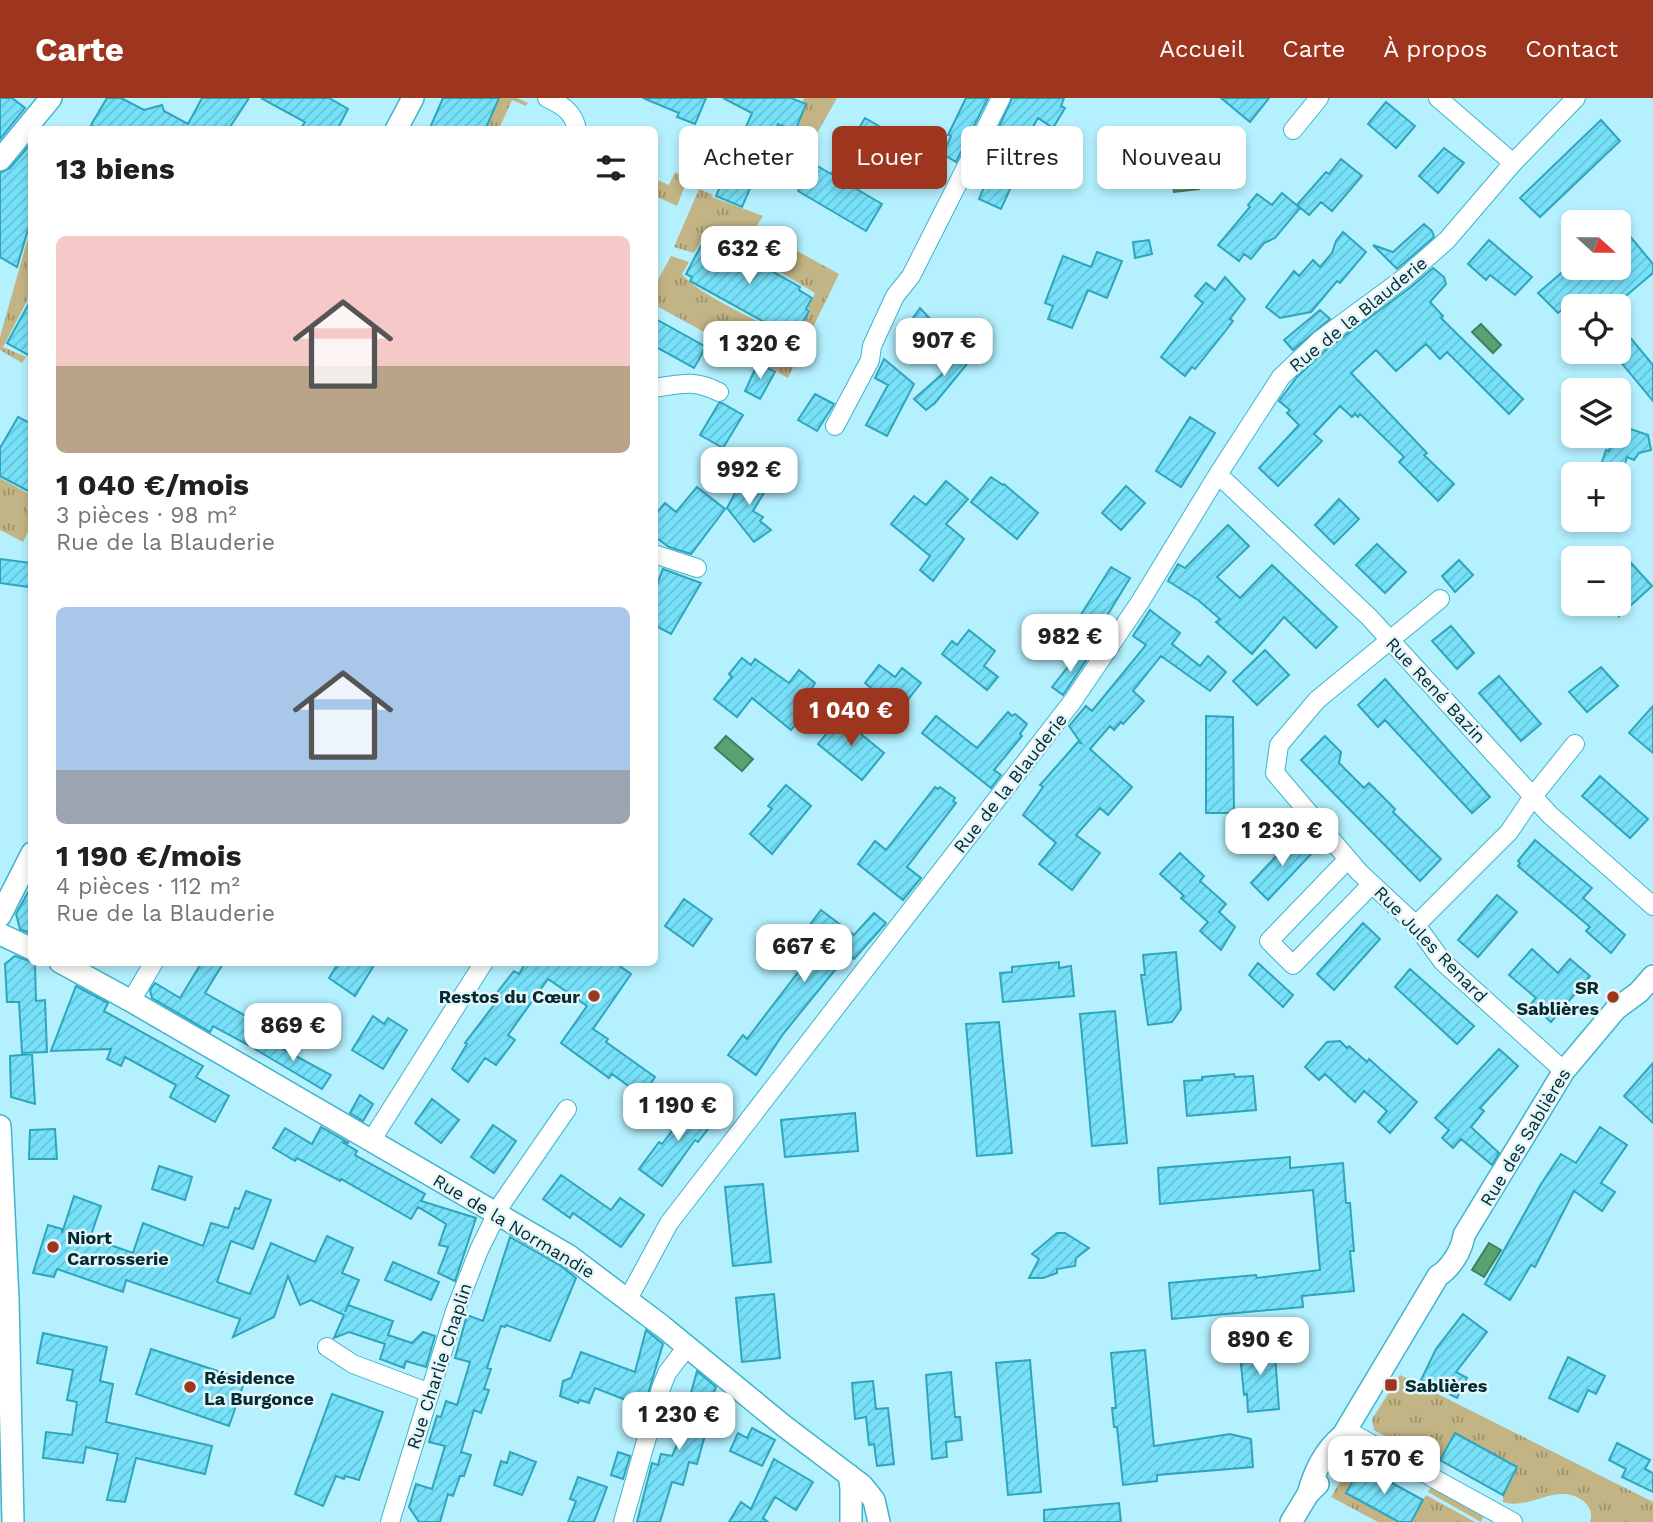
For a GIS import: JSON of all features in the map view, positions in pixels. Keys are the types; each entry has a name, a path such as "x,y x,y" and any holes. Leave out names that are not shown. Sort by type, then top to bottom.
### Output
{"street":[{"path":"0,160 51,98"},
{"path":"398,126 413,98"},
{"path":"547,98 568,110 576,126"},
{"path":"835,426 870,360 872,346 895,296 911,276 1001,98"},
{"path":"1293,130 1319,98"},
{"path":"1438,98 1513,163"},
{"name":"Rue de la Blauderie","path":"628,1299 668,1223 1079,692 1140,602 1267,398 1299,359 1358,310 1404,278 1447,240 1513,163 1576,98"},
{"path":"658,387 694,382 719,392"},
{"name":"Rue René Bazin","path":"1217,476 1369,617 1550,814 1653,906"},
{"path":"658,555 697,568"},
{"name":"Rue Jules Renard","path":"1440,599 1317,700 1279,745 1275,773 1348,859 1416,925 1443,962 1564,1071"},
{"path":"1416,925 1509,832 1534,795 1575,744"},
{"path":"1348,859 1269,941 1293,965 1372,884"},
{"path":"0,916 28,861"},
{"path":"0,934 28,947"},
{"name":"Rue des Sablières","path":"1291,1522 1308,1494 1323,1457 1345,1432 1438,1276 1452,1262 1463,1244 1464,1235 1564,1071 1616,1009 1629,985 1653,961"},
{"name":"Rue de la Normandie","path":"67,966 568,1255 628,1299 862,1485 874,1500 879,1522"},
{"path":"131,1001 152,966"},
{"path":"371,1142 481,966"},
{"name":"Rue des Sablières","path":"1616,1009 1639,992 1653,976"},
{"name":"Rue Charlie Chaplin","path":"390,1522 455,1311 479,1250 497,1214 567,1109"},
{"path":"0,1126 13,1522"},
{"path":"327,1347 353,1364 430,1393"},
{"path":"623,1522 661,1388 674,1362 687,1348"},
{"path":"1345,1432 1513,1522"},
{"path":"849,1475 852,1522"}],"green space":[{"path":"499,98 517,98 528,103 526,106 512,100 500,126 487,126"},
{"path":"804,98 837,98 818,132 818,126 796,126 806,105 802,103"},
{"path":"675,172 679,174 679,189 684,189 677,206 658,197 658,180 669,185"},
{"path":"699,189 713,195 712,197 763,216 755,228 839,274 788,378 658,307 658,280 671,256 689,262 682,274 700,290 776,331 779,328 796,337 810,310 808,308 815,293 749,253 710,236 703,237 694,253 674,247"},
{"path":"28,238 28,299 3,347 26,357 22,363 0,350 0,337"},
{"path":"0,478 28,493 28,532 23,542 0,530"},
{"path":"1400,1375 1653,1502 1653,1522 1590,1522 1591,1511 1585,1502 1570,1495 1556,1494 1519,1504 1503,1502 1503,1495 1517,1467 1455,1433 1437,1466 1374,1430 1372,1419"},
{"path":"1355,1457 1364,1462 1346,1493 1399,1522 1378,1522 1331,1497"},
{"path":"1431,1487 1483,1517 1481,1522 1428,1492"},
{"path":"1426,1495 1475,1522 1411,1522"}],"shaded area":[{"path":"1174,189 1199,189 1174,192"},
{"path":"1481,324 1501,345 1493,353 1472,332"},
{"path":"726,736 753,759 742,771 715,748"},
{"path":"1489,1243 1501,1250 1484,1277 1472,1270"}],"building":[{"path":"0,98 12,98 25,108 0,139"},
{"path":"107,98 121,98 144,110 162,105 164,111 188,124 202,98 249,98 231,126 91,125"},
{"path":"261,98 329,98 348,109 339,126 302,126 305,122"},
{"path":"443,98 499,98 487,126 431,126"},
{"path":"643,98 706,98 695,124 677,117 679,113"},
{"path":"723,98 791,98 806,104 797,126 746,126 752,113"},
{"path":"966,98 988,98 974,126 961,126 961,152 956,162 947,156 947,145 951,136 948,135"},
{"path":"1012,98 1064,98 1061,106 1065,108 1054,126 1038,118 1034,126 999,126"},
{"path":"1221,98 1269,98 1250,122"},
{"path":"1386,102 1415,126 1396,148 1368,124"},
{"path":"865,118 879,126 860,126"},
{"path":"1601,120 1620,141 1540,217 1520,198"},
{"path":"28,147 28,230 17,267 0,257 0,173 10,168"},
{"path":"1444,148 1464,163 1438,193 1419,176"},
{"path":"1341,159 1362,176 1332,211 1321,202 1309,215 1297,205"},
{"path":"818,166 831,174 832,189 856,189 882,204 866,231 798,191 818,189"},
{"path":"719,189 750,189 742,207 716,196"},
{"path":"983,189 1010,189 1001,209 979,199"},
{"path":"1282,193 1300,208 1275,238 1264,243 1251,259 1244,254 1239,261 1218,245 1250,207 1248,205 1257,194 1272,205"},
{"path":"1424,224 1434,237 1397,269 1373,245 1393,252"},
{"path":"1343,232 1366,252 1311,312 1280,318 1266,307 1294,271 1299,276 1313,260 1320,267 1332,253"},
{"path":"1631,237 1653,264 1653,273 1628,294 1561,294 1561,311 1558,313 1538,293 1561,273 1561,280 1631,280"},
{"path":"705,238 720,247 722,243 800,287 799,290 812,298 806,309 809,311 795,335 779,326 777,329 690,281 692,277 686,274"},
{"path":"1149,240 1152,254 1135,258 1133,242"},
{"path":"1489,240 1532,277 1515,295 1490,275 1486,280 1468,264"},
{"path":"1097,252 1122,261 1107,298 1088,290 1072,328 1048,319 1053,306 1045,303 1063,256 1091,267"},
{"path":"1433,268 1444,277 1446,284 1430,302 1443,316 1441,318 1523,399 1509,414 1447,352 1440,359 1426,344 1396,371 1376,350 1351,373 1427,453 1424,455 1454,484 1438,501 1399,462 1404,457 1360,414 1358,417 1355,414 1352,417 1340,406 1314,434 1322,441 1278,486 1259,468 1299,425 1287,413 1290,410 1279,401 1297,377 1327,349"},
{"path":"1225,277 1245,299 1230,319 1233,321 1227,329 1195,369 1192,367 1185,376 1161,357 1203,303 1195,296 1206,283 1215,290"},
{"path":"28,305 28,355 7,343"},
{"path":"920,308 932,321 920,335 908,325"},
{"path":"1320,310 1330,319 1293,350 1284,340"},
{"path":"658,320 706,347 694,368 658,348"},
{"path":"1631,338 1653,365 1653,401 1622,364 1631,364"},
{"path":"956,346 972,358 935,403 926,410 914,399 948,369 941,360"},
{"path":"884,359 914,384 887,436 866,425 888,385 875,378"},
{"path":"758,363 775,372 760,399 745,391"},
{"path":"815,394 834,404 817,431 798,420"},
{"path":"719,403 743,415 723,448 700,435"},
{"path":"18,417 28,422 28,491 0,476 0,448"},
{"path":"1190,417 1215,433 1181,487 1156,471"},
{"path":"1631,429 1648,435 1651,450 1639,453 1634,460 1627,457 1626,462 1602,462 1606,450 1609,451 1610,448 1631,448"},
{"path":"746,473 768,486 753,511 763,517 760,521 771,530 754,542 727,508"},
{"path":"991,477 1004,484 1038,513 1017,539 971,502"},
{"path":"946,481 968,499 946,524 964,539 933,581 920,570 930,556 891,524 914,496 926,505"},
{"path":"1126,486 1145,503 1121,530 1102,513"},
{"path":"697,487 725,509 691,554 669,547 658,539 658,511 665,503 676,512"},
{"path":"1339,499 1359,519 1334,544 1315,525"},
{"path":"1228,525 1249,546 1217,577 1240,598 1272,565 1337,627 1316,648 1284,617 1252,654 1216,622 1220,619 1198,600 1168,581 1178,564 1185,568"},
{"path":"1377,544 1406,572 1385,593 1356,565"},
{"path":"0,559 28,562 28,587 0,583"},
{"path":"1459,560 1473,575 1455,592 1442,576"},
{"path":"1631,563 1652,586 1631,605"},
{"path":"1111,567 1130,578 1086,650 1068,635"},
{"path":"663,569 701,583 671,634 658,627 658,582"},
{"path":"1150,610 1180,633 1172,644 1200,666 1208,656 1226,672 1210,691 1161,656 1133,691 1144,701 1123,724 1121,722 1114,730 1110,726 1090,749 1132,787 1108,815 1100,808 1076,835 1100,853 1072,890 1039,864 1056,843 1023,815 1043,787 1040,785 1078,742 1081,743 1069,726 1086,706 1092,711 1146,645 1133,636"},
{"path":"1451,626 1474,653 1457,669 1432,641"},
{"path":"969,630 995,651 984,666 998,677 987,690 942,654 952,641 957,645"},
{"path":"1265,650 1289,675 1257,705 1233,681"},
{"path":"1079,653 1087,659 1063,695 1052,687"},
{"path":"742,658 751,665 755,659 789,683 799,670 815,683 810,691 817,697 791,730 752,698 737,717 714,699 732,677 729,674"},
{"path":"879,665 895,677 902,668 921,683 902,707 865,683"},
{"path":"1601,667 1618,686 1587,712 1569,692"},
{"path":"1499,676 1541,724 1521,741 1479,693"},
{"path":"1385,679 1490,797 1472,813 1385,720 1378,727 1358,705"},
{"path":"1653,706 1653,753 1629,733"},
{"path":"1008,712 1027,724 1020,734 1022,736 994,770 1001,775 991,788 922,733 936,716 977,748"},
{"path":"1206,716 1233,717 1234,813 1206,813"},
{"path":"840,717 884,753 862,780 818,744"},
{"path":"1325,736 1341,752 1339,763 1364,788 1369,783 1395,809 1393,812 1441,859 1420,881 1301,760"},
{"path":"1600,776 1648,819 1630,838 1582,796"},
{"path":"786,785 811,806 772,854 750,834 772,809 768,806"},
{"path":"935,787 940,787 955,798 953,801 956,803 907,867 921,878 903,900 858,864 875,841 886,850"},
{"path":"1295,836 1312,853 1268,900 1251,883"},
{"path":"1535,840 1592,888 1583,898 1625,935 1611,953 1586,931 1590,927 1518,866 1518,861"},
{"path":"1180,853 1204,876 1200,881 1226,904 1219,912 1235,927 1221,950 1200,931 1208,922 1181,898 1184,896 1160,874"},
{"path":"28,892 28,932 20,929 16,914"},
{"path":"1497,895 1517,912 1478,957 1458,940"},
{"path":"684,899 712,919 693,946 665,926"},
{"path":"821,910 854,935 874,913 886,923 854,959 848,954 783,1034 756,1075 728,1055 743,1035 747,1039 802,967 798,964 811,947 800,938"},
{"path":"1363,923 1380,939 1334,990 1317,974"},
{"path":"1532,949 1558,973 1570,959 1590,976 1551,1022 1531,1004 1536,998 1509,975"},
{"path":"1176,952 1181,1009 1172,1022 1148,1025 1141,975 1145,975 1143,955"},
{"path":"15,956 28,961 28,966 35,966 36,1001 45,1000 47,1052 22,1053 19,1002 7,1002 5,964"},
{"path":"1059,962 1059,968 1071,966 1074,996 1003,1002 1000,973 1012,972 1012,967"},
{"path":"1258,963 1293,995 1283,1007 1249,975"},
{"path":"200,966 222,966 205,993 260,1024 248,1045 213,1026 210,1032 152,998 150,990 155,983 180,998"},
{"path":"336,966 374,966 355,996 329,978"},
{"path":"524,966 620,966 631,974 593,1029 608,1039 606,1042 655,1077 642,1096 612,1074 609,1078 561,1043 587,1006 548,979 508,1035 515,1040 496,1065 485,1058 468,1082 452,1069 467,1044 465,1043 500,997 496,994 514,971 519,974"},
{"path":"1410,969 1474,1026 1457,1044 1395,987"},
{"path":"76,986 108,1003 104,1011 203,1066 196,1077 229,1096 215,1122 170,1097 176,1085 125,1057 121,1066 107,1059 111,1049 51,1051"},
{"path":"1115,1011 1127,1143 1092,1146 1080,1014"},
{"path":"373,1016 384,1024 388,1018 407,1030 383,1069 352,1050"},
{"path":"999,1022 1012,1153 977,1156 966,1024"},
{"path":"261,1037 331,1075 322,1089 255,1049"},
{"path":"1340,1041 1367,1062 1369,1059 1417,1102 1390,1133 1378,1122 1387,1111 1364,1091 1355,1102 1325,1074 1319,1080 1305,1067 1327,1042"},
{"path":"1499,1049 1518,1066 1480,1108 1484,1111 1471,1127 1499,1153 1492,1165 1461,1139 1453,1148 1442,1138 1449,1130 1435,1118"},
{"path":"32,1054 35,1104 11,1097 10,1056"},
{"path":"1653,1063 1653,1123 1624,1096"},
{"path":"1234,1074 1235,1077 1253,1076 1256,1110 1187,1116 1184,1081"},
{"path":"360,1095 373,1104 363,1121 350,1113"},
{"path":"432,1099 459,1120 441,1143 415,1123"},
{"path":"696,1100 718,1116 698,1142 695,1140 662,1186 639,1169"},
{"path":"855,1113 858,1151 785,1157 781,1120"},
{"path":"493,1125 516,1141 494,1173 471,1157"},
{"path":"321,1127 349,1143 342,1142 357,1151 355,1155 425,1194 421,1201 476,1218 455,1281 438,1273 448,1247 439,1245 446,1224 418,1207 411,1219 341,1179 340,1181 297,1158 295,1161 273,1148 285,1128 312,1144"},
{"path":"1600,1127 1627,1145 1601,1183 1615,1192 1602,1211 1574,1191 1535,1267 1531,1265 1510,1300 1485,1284 1541,1184 1561,1154 1576,1163"},
{"path":"55,1129 57,1159 29,1159 30,1130"},
{"path":"1290,1157 1290,1168 1343,1163 1346,1203 1350,1203 1354,1251 1350,1251 1354,1291 1302,1296 1303,1307 1172,1319 1169,1283 1256,1275 1257,1278 1320,1270 1313,1190 1160,1204 1158,1168"},
{"path":"159,1166 192,1177 185,1200 152,1189"},
{"path":"561,1175 611,1210 620,1198 644,1215 621,1247 573,1213 570,1218 543,1199"},
{"path":"763,1184 771,1262 733,1266 725,1187"},
{"path":"246,1191 271,1200 253,1249 231,1241 217,1282 250,1294 271,1243 315,1262 327,1236 353,1248 342,1273 359,1280 348,1305 393,1321 388,1335 412,1343 423,1332 435,1336 426,1367 406,1361 404,1368 380,1359 385,1344 349,1332 334,1338 344,1315 311,1300 300,1305 288,1276 274,1317 233,1337 240,1319 126,1280 123,1292 57,1269 54,1277 33,1273 48,1225 62,1229 62,1233 74,1196 101,1206 90,1238 133,1253 143,1223 203,1246 211,1223 228,1228 235,1208 239,1209"},
{"path":"1057,1233 1065,1233 1089,1248 1076,1258 1075,1266 1057,1269 1057,1273 1043,1278 1029,1278 1039,1259 1032,1254"},
{"path":"510,1237 561,1266 576,1278 550,1341 506,1325 501,1326 487,1368 491,1369 484,1389 489,1390 481,1413 474,1410 461,1452 471,1455 464,1476 460,1476 453,1496 448,1494 440,1522 419,1522 409,1507 416,1484 432,1489 445,1446 429,1442 437,1416 441,1417 446,1401 457,1405 470,1362 455,1358 467,1315 483,1321"},
{"path":"393,1262 439,1282 431,1300 385,1280"},
{"path":"774,1294 780,1358 742,1362 736,1298"},
{"path":"1463,1314 1487,1332 1456,1372 1467,1378 1457,1398 1421,1380 1436,1349"},
{"path":"646,1330 663,1344 644,1407 595,1388 589,1403 580,1400 578,1403 560,1396 563,1381 571,1378 581,1352 635,1372"},
{"path":"43,1333 107,1347 100,1381 113,1384 106,1422 212,1446 205,1474 136,1458 125,1502 107,1500 118,1454 86,1447 83,1463 43,1458 46,1432 72,1435 77,1402 67,1400 73,1370 37,1363"},
{"path":"1274,1342 1279,1409 1248,1412 1241,1364 1243,1345"},
{"name":"Résidence La Burgonce","path":"151,1349 245,1380 229,1426 136,1394"},
{"path":"1145,1350 1154,1446 1230,1434 1251,1439 1253,1467 1157,1475 1157,1481 1123,1485 1117,1427 1114,1427 1112,1408 1116,1408 1111,1353"},
{"path":"1568,1357 1605,1376 1596,1394 1588,1390 1578,1412 1549,1398"},
{"path":"1030,1360 1041,1492 1008,1495 996,1363"},
{"path":"697,1371 716,1387 697,1464 689,1462 683,1485 672,1482 660,1522 637,1522 652,1463 658,1465 661,1454 672,1456 676,1447"},
{"path":"951,1372 955,1417 960,1417 962,1440 946,1442 947,1457 932,1459 926,1375"},
{"path":"873,1381 876,1409 888,1408 894,1464 877,1466 874,1444 869,1445 866,1417 855,1419 852,1383"},
{"name":"Résidence La Burgonce","path":"332,1394 383,1412 359,1480 336,1476 323,1506 295,1494"},
{"path":"752,1428 775,1440 762,1466 730,1451 738,1433 747,1438"},
{"path":"1455,1433 1517,1467 1503,1495 1440,1460"},
{"path":"1617,1443 1650,1460 1645,1469 1653,1473 1653,1492 1622,1477 1626,1469 1609,1460"},
{"path":"510,1452 536,1462 522,1495 494,1485 501,1461 507,1463"},
{"path":"618,1452 630,1456 623,1479 611,1475"},
{"path":"774,1459 813,1482 796,1510 775,1497 763,1518 768,1522 729,1522 741,1502 751,1509"},
{"path":"1361,1466 1423,1500 1411,1522 1399,1522 1346,1493"},
{"path":"578,1477 607,1487 594,1522 568,1522 576,1501 570,1499"},
{"path":"1119,1503 1121,1522 1044,1522 1044,1510"}],"place":[{"name":"Restos du Cœur","path":"594,996"},
{"name":"SR Sablières","path":"1613,997"},
{"name":"Niort Carrosserie","path":"53,1247"},
{"name":"Sablières","path":"1391,1385"},
{"name":"Résidence La Burgonce","path":"190,1387"}]}
